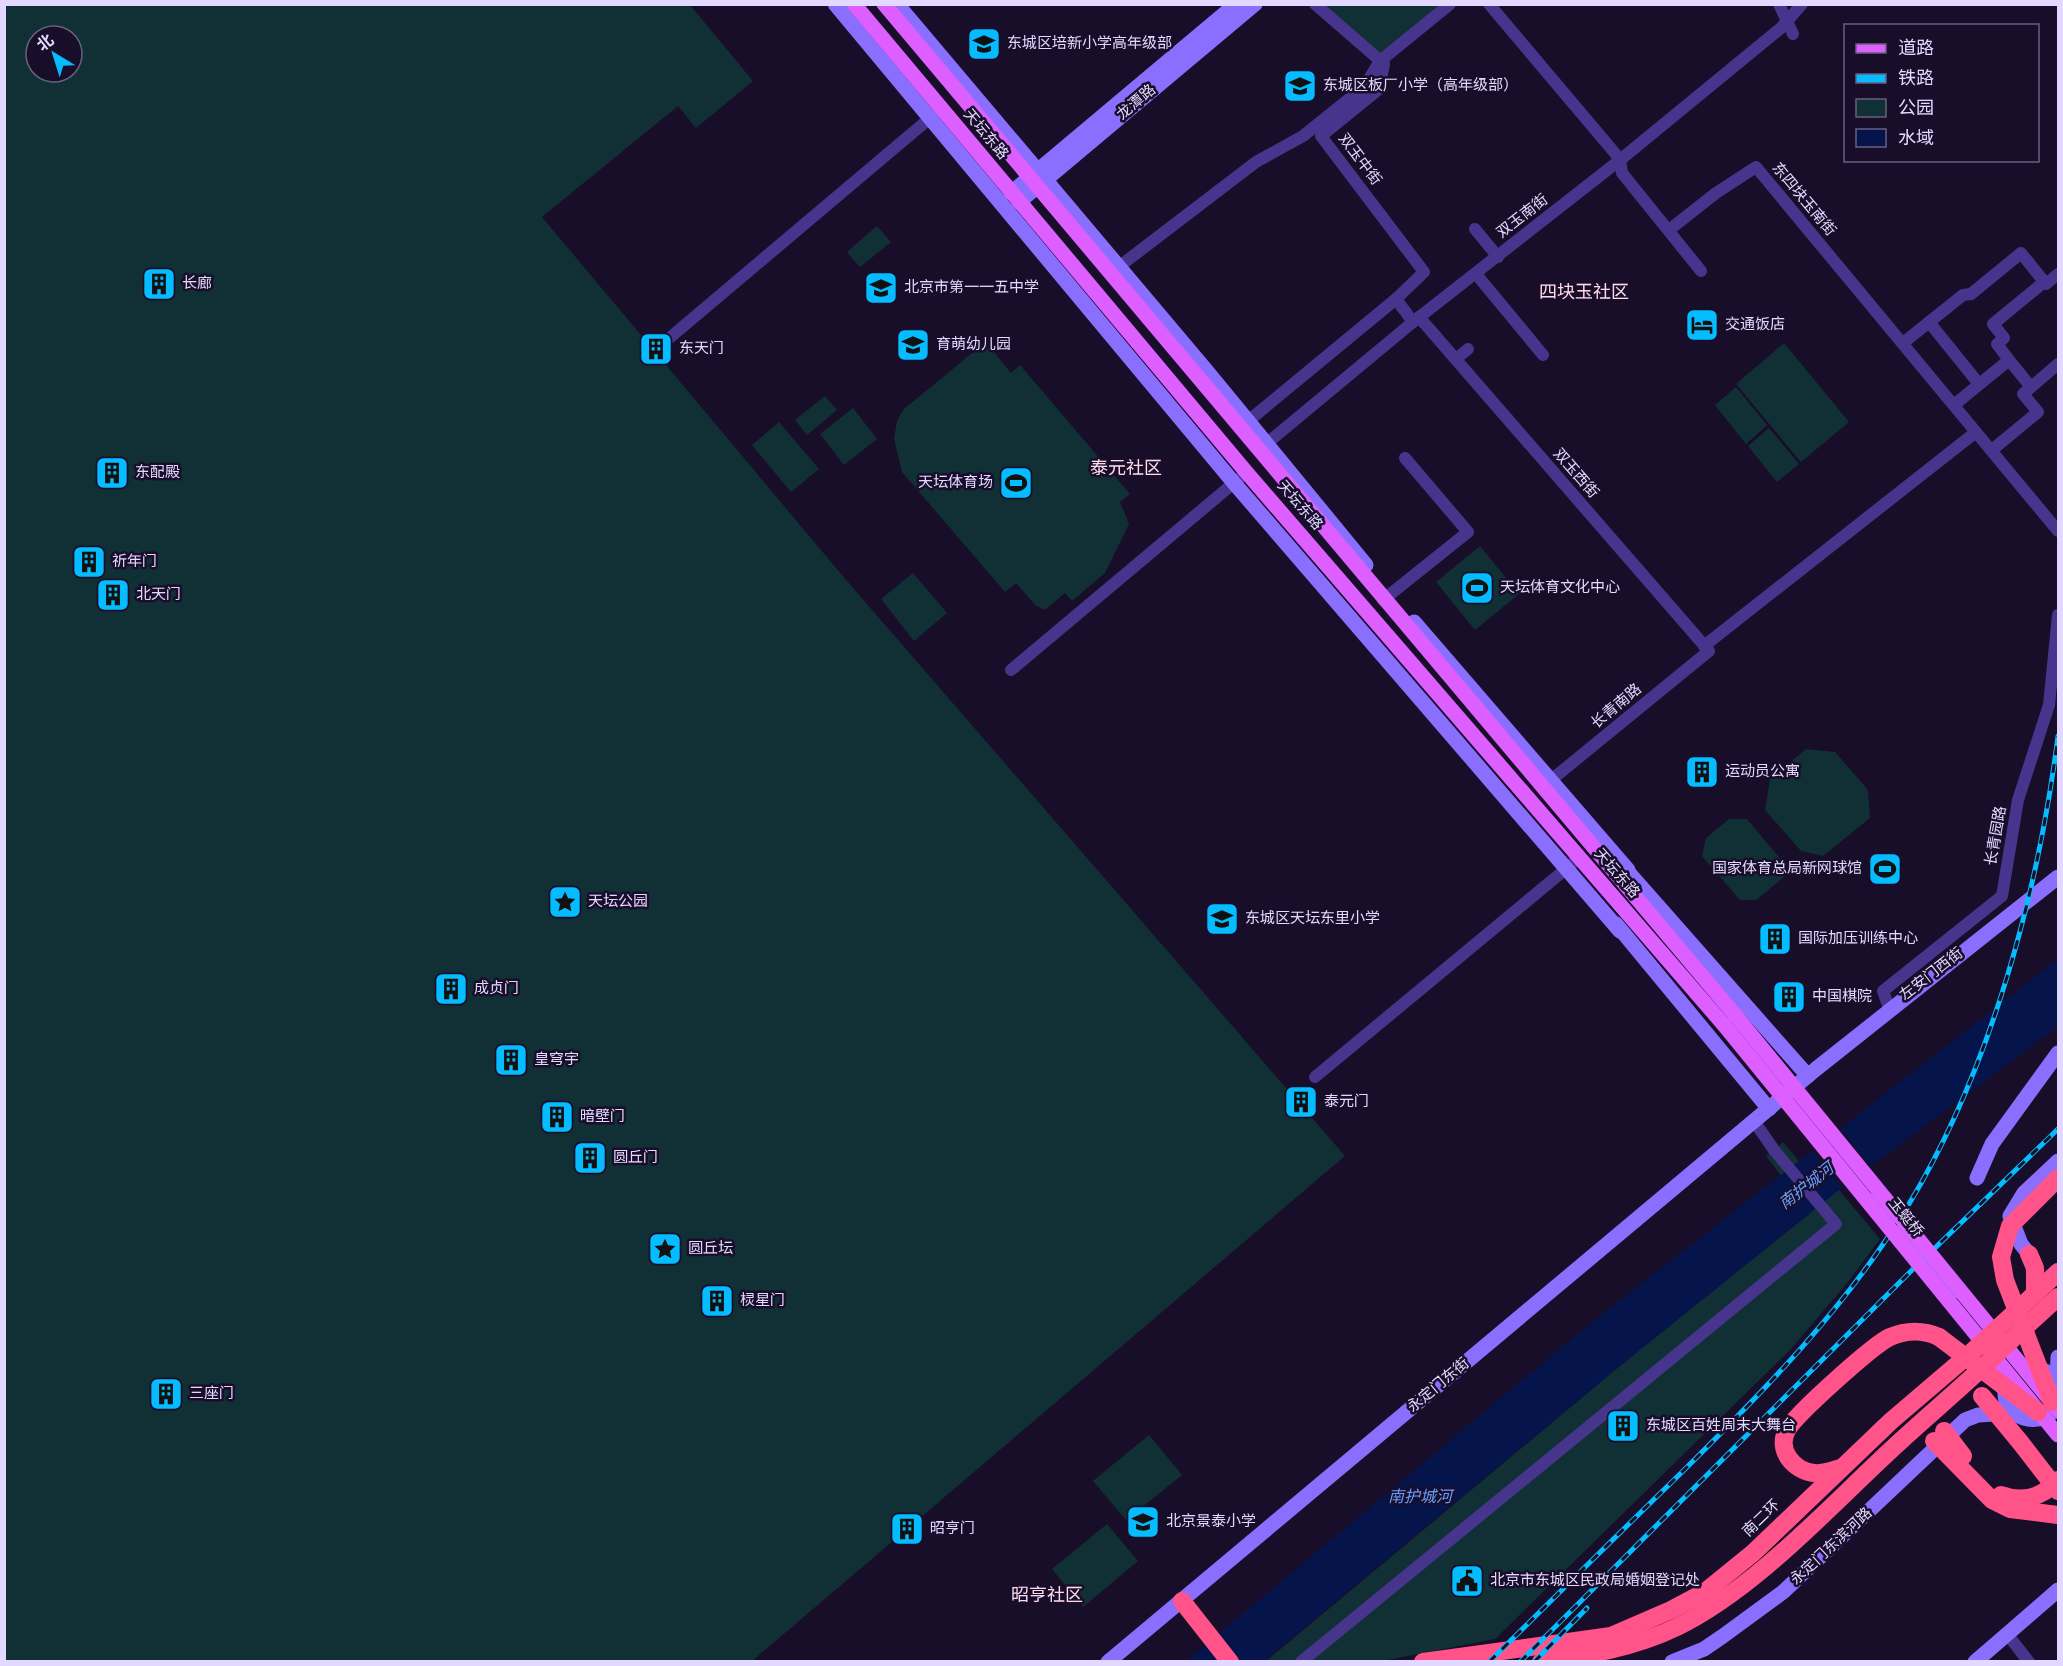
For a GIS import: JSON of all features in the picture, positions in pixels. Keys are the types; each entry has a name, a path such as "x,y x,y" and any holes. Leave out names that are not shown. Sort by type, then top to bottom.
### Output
{"highway":[{"path":"2054,1406 2005,1280 2001,1257 2010,1226 2058,1178"},
{"path":"2029,1254 2043,1262 2058,1263"},
{"path":"2029,1254 2035,1268 2035,1294"},
{"name":"南二环","path":"1541,1662 1615,1649 1644,1641 1678,1626 1714,1605 1769,1562 1980,1370 2016,1324 2035,1294 2058,1272"},
{"name":"南二环","path":"1423,1662 1611,1636 1671,1610 1705,1592 1753,1553 1843,1467 1973,1351 2056,1301"},
{"path":"1843,1467 1821,1473 1802,1470 1794,1465 1784,1449 1786,1431 1861,1358 1881,1342 1910,1331 1939,1337 2054,1406"},
{"path":"1980,1370 1973,1382 1982,1396 2058,1491"},
{"path":"1982,1396 1969,1386 1956,1392 1942,1409 1939,1436 1992,1500 2010,1509 2058,1515"},
{"path":"1891,1449 1906,1442 1939,1436"},
{"path":"1939,1436 2002,1496 2018,1500 2031,1498 2042,1494 2058,1480"},
{"path":"1178,1604 1196,1627 1230,1662"},
{"path":"1196,1627 1217,1662"}],"main road":[{"name":"天坛东路","path":"854,4 935,114 1016,198 1246,473 1579,858 1729,1020"},
{"name":"天坛东路","path":"884,4 1038,178 1387,597 1547,784 1583,834 1729,1020"},
{"name":"玉蜓桥","path":"1729,1020 2054,1406 2058,1435"}],"street":[{"path":"835,4 935,114 1234,483 1565,870 1620,931 1769,1109"},
{"path":"897,4 1038,178"},
{"name":"龙潭路","path":"1016,198 1236,4"},
{"name":"龙潭路","path":"1038,178 1255,4"},
{"path":"1315,4 1380,61"},
{"path":"1115,269 1256,162 1304,136 1364,87 1380,61 1450,4"},
{"path":"1779,4 1792,34"},
{"name":"双玉南街","path":"1263,446 1416,320 1620,160 1788,22 1802,4"},
{"path":"1491,5 1620,160 1622,172 1701,271"},
{"name":"双玉中街","path":"1380,61 1384,64 1379,89 1322,136 1424,272 1396,299"},
{"path":"660,346 935,114"},
{"name":"东四块玉南街","path":"1669,230 1716,193 1756,167 2058,531"},
{"path":"1475,229 1497,257"},
{"path":"1903,343 1963,295 1971,294 2021,253 2044,282"},
{"path":"1476,274 1543,355"},
{"path":"2031,387 1996,344 2004,338 1993,324 2044,282 2046,284 2058,274"},
{"path":"1245,424 1396,299 1416,320"},
{"name":"双玉西街","path":"1416,320 1456,359 1706,648"},
{"path":"1929,322 1979,384"},
{"path":"1456,359 1468,349"},
{"path":"1954,405 2009,360"},
{"path":"1992,450 2038,412 2023,394 2058,364"},
{"name":"长青南路","path":"1547,784 1706,648 1976,432"},
{"path":"1387,597 1468,532 1406,458"},
{"path":"1011,670 1246,473"},
{"name":"长青园路","path":"1889,1008 1883,991 2002,896 2018,800 2049,705 2058,615"},
{"path":"1547,784 1628,870 1808,1076"},
{"path":"1583,834 1628,870"},
{"path":"1315,1077 1579,858 1620,931"},
{"name":"左安门西街","path":"1789,1092 1889,1008 2058,877"},
{"path":"1743,1079 1783,1046"},
{"path":"1977,1178 1992,1144 2058,1053"},
{"path":"1789,1092 2015,1369"},
{"name":"永定门东街","path":"1108,1662 1789,1092"},
{"path":"1301,1662 1836,1224 1774,1149 1754,1120"},
{"path":"2029,1254 2021,1244 2010,1216 2024,1193 2058,1161"},
{"path":"2054,1406 2058,1356"},
{"path":"2015,1369 2031,1366 2046,1369 2054,1406"},
{"path":"2015,1369 2005,1393 2012,1413 2027,1421 2054,1406"},
{"name":"永定门东滨河路","path":"1672,1662 1695,1653 1723,1636 1783,1592 1955,1429 1978,1415 2012,1413"},
{"path":"1975,1662 2058,1590"},
{"path":"2007,1634 2029,1662"}],"green space":[{"name":"天坛公园","path":"5,4 690,5 753,81 696,128 678,106 542,217 841,574 1345,1156 752,1661 5,1661"},
{"path":"1323,5 1446,5 1386,53 1379,54"},
{"path":"877,226 891,242 860,267 847,252"},
{"path":"1784,343 1849,422 1801,462 1736,384"},
{"name":"天坛体育场","path":"989,346 1011,373 1020,365 1130,494 1120,502 1129,524 1105,573 1072,601 1065,593 1045,610 1035,605 1016,583 1005,592 902,472 894,439 897,421 904,409 977,349"},
{"path":"1736,387 1767,425 1746,444 1715,405"},
{"path":"825,396 837,410 807,435 795,420"},
{"path":"853,408 877,439 844,465 820,434"},
{"path":"779,422 819,469 791,492 752,445"},
{"path":"1769,428 1799,464 1777,482 1748,446"},
{"name":"天坛体育文化中心","path":"1480,546 1519,594 1475,630 1436,582"},
{"path":"913,573 947,613 914,641 881,599"},
{"path":"1806,749 1835,752 1868,790 1870,818 1823,856 1801,851 1765,810 1770,779"},
{"path":"1729,819 1747,819 1783,862 1784,877 1756,900 1740,900 1702,856 1706,838"},
{"path":"1783,1142 1829,1197 1839,1190 1880,1239 1848,1282 1790,1350 1495,1639 1382,1661 1265,1662 1621,1365 1810,1213 1766,1156"},
{"path":"1149,1435 1182,1475 1126,1520 1093,1481"},
{"path":"1107,1524 1138,1561 1083,1607 1052,1569"}],"water":[{"name":"南护城河","path":"2058,959 2058,1026 1839,1190 1621,1365 1264,1661 1185,1662 1586,1327"}],"pier":[{"path":"1837,1125 1873,1169 1844,1190 1809,1147"}],"railway":[{"path":"1489,1662 1709,1445 1802,1348 1859,1278 1909,1204 1964,1096 2007,978 2038,856 2058,736"},
{"path":"1520,1662 1908,1274 2058,1129"},
{"path":"1534,1662 1587,1608"}],"place":[{"name":"东城区培新小学高年级部","path":"984,44"},
{"name":"东城区板厂小学（高年级部）","path":"1300,86"},
{"name":"长廊","path":"159,284"},
{"name":"北京市第一一五中学","path":"881,288"},
{"name":"交通饭店","path":"1702,325"},
{"name":"育萌幼儿园","path":"913,345"},
{"name":"东天门","path":"656,349"},
{"name":"东配殿","path":"112,473"},
{"name":"天坛体育场","path":"1016,483"},
{"name":"祈年门","path":"89,562"},
{"name":"天坛体育文化中心","path":"1477,588"},
{"name":"北天门","path":"113,595"},
{"name":"运动员公寓","path":"1702,772"},
{"name":"国家体育总局新网球馆","path":"1885,869"},
{"name":"天坛公园","path":"565,902"},
{"name":"东城区天坛东里小学","path":"1222,919"},
{"name":"国际加压训练中心","path":"1775,939"},
{"name":"成贞门","path":"451,989"},
{"name":"中国棋院","path":"1789,997"},
{"name":"皇穹宇","path":"511,1060"},
{"name":"泰元门","path":"1301,1102"},
{"name":"暗壁门","path":"557,1117"},
{"name":"圆丘门","path":"590,1158"},
{"name":"圆丘坛","path":"665,1249"},
{"name":"棂星门","path":"717,1301"},
{"name":"三座门","path":"166,1394"},
{"name":"东城区百姓周末大舞台","path":"1623,1426"},
{"name":"北京景泰小学","path":"1143,1522"},
{"name":"昭亨门","path":"907,1529"},
{"name":"北京市东城区民政局婚姻登记处","path":"1467,1581"}],"district":[{"name":"四块玉社区","path":"1584,293"},
{"name":"泰元社区","path":"1126,469"},
{"name":"昭亨社区","path":"1047,1596"}]}
